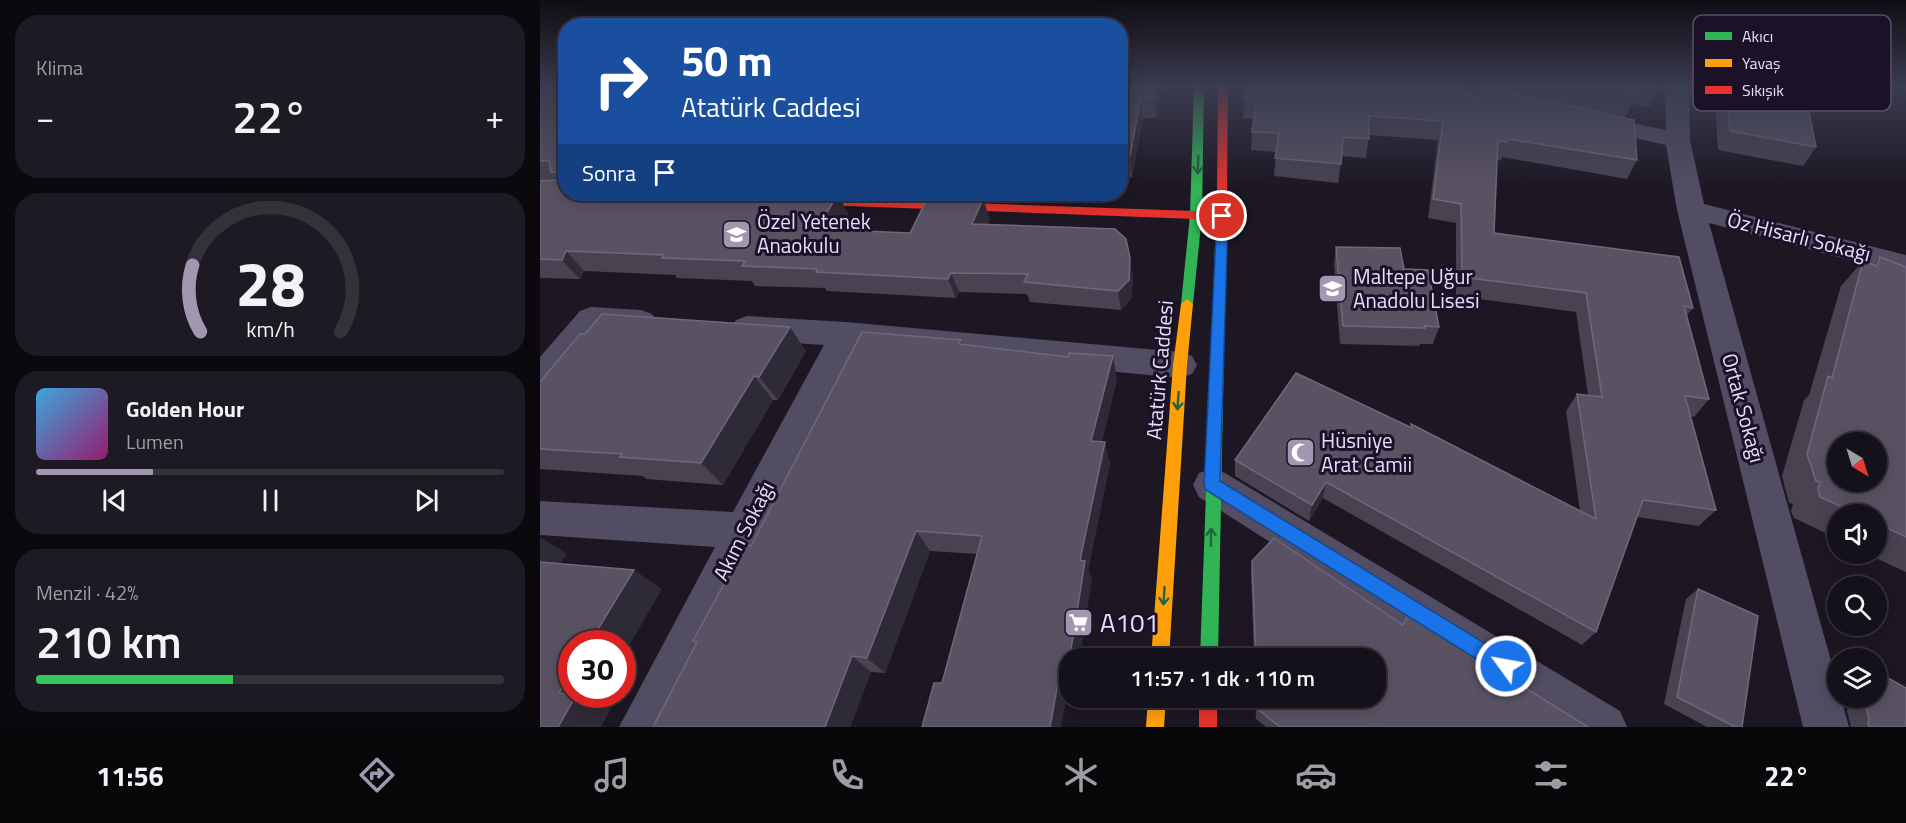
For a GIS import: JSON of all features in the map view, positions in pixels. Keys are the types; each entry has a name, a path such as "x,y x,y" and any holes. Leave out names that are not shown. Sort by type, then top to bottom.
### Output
{"main road":[{"name":"Atatürk Caddesi","path":"1161,648 1180,365 1196,215 1198,120"},
{"path":"1209,648 1223,120"},
{"path":"817,201 1222,216"},
{"path":"1155,727 1157,708"},
{"path":"1208,708 1208,727"}],"street":[{"path":"1583,120 1678,140"},
{"name":"Ortak Sokağı","path":"1678,120 1678,140 1691,210 1826,727"},
{"name":"Öz Hisarlı Sokağı","path":"1691,210 1906,265"},
{"path":"540,380 591,319 672,324"},
{"path":"718,327 846,334 1180,365"},
{"name":"Akım Sokağı","path":"642,727 846,334"},
{"path":"1212,485 1604,727"},
{"path":"540,518 744,531"}],"building":[{"path":"540,120 558,120 558,172 551,172 549,161 540,161"},
{"path":"1128,120 1137,120 1130,156 1128,156"},
{"path":"1254,120 1369,120 1369,139 1343,137 1341,164 1275,158 1279,133 1252,132"},
{"path":"1427,120 1634,120 1637,160 1508,139 1507,142 1498,140 1494,233 1679,257 1693,308 1684,306 1709,399 1685,396 1716,510 1643,500 1596,632 1326,482 1312,505 1235,460 1296,373 1412,428 1411,424 1596,519 1577,394 1602,397 1586,293 1462,277 1461,204 1433,199 1443,121"},
{"path":"1729,120 1811,120 1816,147 1730,131"},
{"path":"558,180 558,201 834,201 817,229 910,233 926,201 982,201 972,224 1115,229 1126,239 1130,258 1129,280 1118,291 1024,282 1028,274 951,273 948,279 742,266 745,261 662,258 664,255 566,251 562,260 540,259 540,181"},
{"path":"1336,247 1400,248 1404,269 1428,270 1439,327 1343,326"},
{"path":"1880,257 1906,267 1906,537 1887,528 1887,504 1836,504 1820,497 1818,489 1820,482 1816,481 1807,454 1828,376 1832,378 1863,261 1877,266"},
{"path":"602,314 790,327 759,377 754,376 701,463 620,457 622,454 540,449 540,382 580,334 585,334"},
{"path":"862,332 961,340 959,344 1068,357 1069,353 1113,356 1091,441 1105,442 1080,560 1085,561 1071,648 1059,648 1059,678 1050,727 922,727 934,683 942,683 982,536 916,531 867,658 852,656 825,727 653,727 697,642 693,641 745,545 751,546"},
{"path":"1274,538 1403,625 1408,615 1588,727 1280,727 1257,708 1386,708 1386,648 1256,648 1252,561"},
{"path":"540,562 634,570 598,630 558,630 558,708 569,708 558,727 540,727"},
{"path":"1698,589 1758,616 1742,727 1735,727 1677,697"},
{"path":"1887,677 1906,688 1906,727 1869,727 1866,708 1887,708"}],"traffic: fast":[{"path":"1187,304 1196,215 1198,120"},
{"path":"1209,648 1222,192"}],"traffic: slow":[{"path":"1161,648 1180,365 1187,304"},
{"path":"1155,727 1156,708"}],"traffic: jam":[{"path":"1222,192 1223,120"},
{"path":"798,201 1222,216"},
{"path":"1208,708 1208,727"}],"place":[{"name":"Özel Yetenek Anaokulu","path":"736,234"},
{"name":"Maltepe Uğur Anadolu Lisesi","path":"1332,289"},
{"name":"Hüsniye Arat Camii","path":"1300,453"},
{"name":"A101","path":"1079,623"}],"route":[{"path":"1222,216 1212,485 1506,666"}]}
